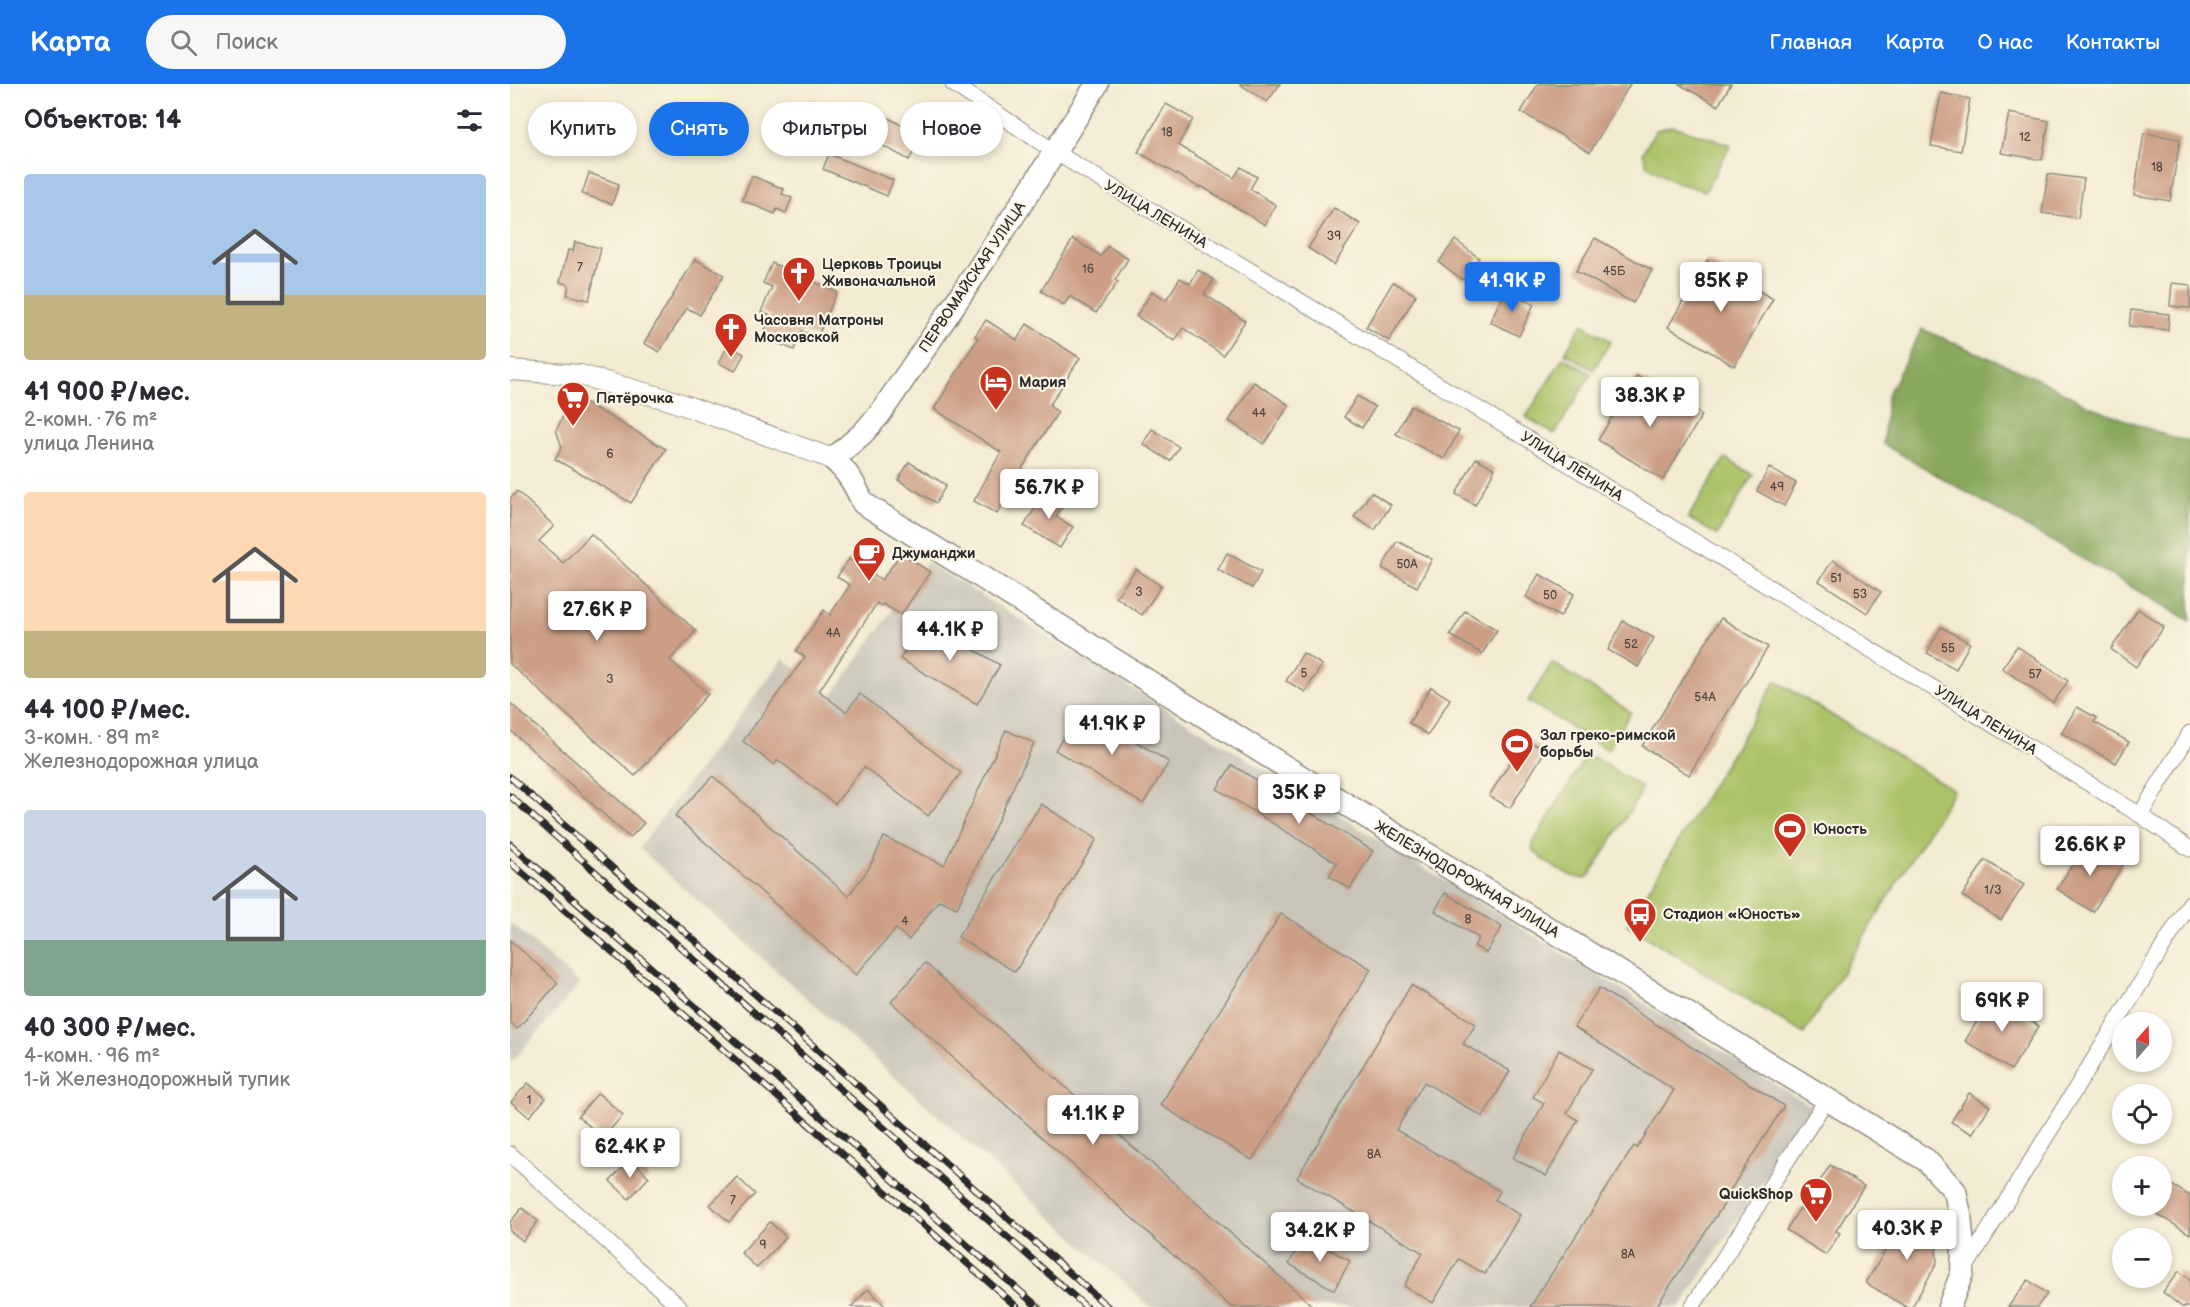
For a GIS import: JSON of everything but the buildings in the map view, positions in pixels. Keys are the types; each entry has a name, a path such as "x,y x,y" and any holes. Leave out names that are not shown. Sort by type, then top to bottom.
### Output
{"main road":[{"name":"ПЕРВОМАЙСКАЯ УЛИЦА","path":"833,459 863,433 879,415 969,284 1097,84"},
{"name":"ЖЕЛЕЗНОДОРОЖНАЯ УЛИЦА","path":"833,459 853,482 863,503 1308,781 1926,1160 1955,1191 1960,1215 1963,1247 1962,1273 1949,1307"}],"street":[{"name":"УЛИЦА ЛЕНИНА","path":"953,84 1055,152 1532,441 2140,815 2190,849"},
{"name":"ЖЕЛЕЗНОДОРОЖНАЯ УЛИЦА","path":"510,370 580,375 670,400 833,459"},
{"path":"2140,815 2190,733"},
{"path":"1962,1273 2190,903"},
{"path":"1692,1307 1827,1099"},
{"path":"510,1154 680,1307"}],"shaded area":[{"path":"927,562 1812,1107 1680,1307 1151,1307 639,848 783,659 832,695"},
{"path":"510,923 580,984 510,1064"}],"green space":[{"path":"1673,126 1731,145 1705,191 1674,182 1647,166 1643,152 1656,130"},
{"path":"1582,324 1611,341 1593,370 1565,353"},
{"path":"1922,329 2036,378 2087,405 2173,438 2190,441 2190,621 1883,444 1887,396"},
{"path":"1563,357 1591,374 1555,434 1526,417"},
{"path":"1725,458 1753,475 1717,535 1688,518"},
{"path":"1552,663 1631,712 1608,750 1528,701"},
{"name":"Юность","path":"1776,681 1954,790 1804,1034 1627,925"},
{"path":"1589,756 1641,787 1639,796 1590,875 1584,879 1556,868 1532,849 1534,841 1583,761"}],"railway":[{"path":"510,777 1108,1307"},
{"path":"510,796 1086,1307"},
{"path":"510,844 1038,1307"},
{"path":"510,862 1017,1307"}],"place":[{"name":"Церковь Троицы Живоначальной","path":"799,302"},
{"name":"Часовня Матроны Московской","path":"731,358"},
{"name":"Мария","path":"996,411"},
{"name":"Пятёрочка","path":"573,427"},
{"name":"Джуманджи","path":"869,582"},
{"name":"Зал греко-римской борьбы","path":"1517,773"},
{"name":"Юность","path":"1790,858"},
{"name":"Стадион «Юность»","path":"1640,943"},
{"name":"QuickShop","path":"1816,1223"}]}
